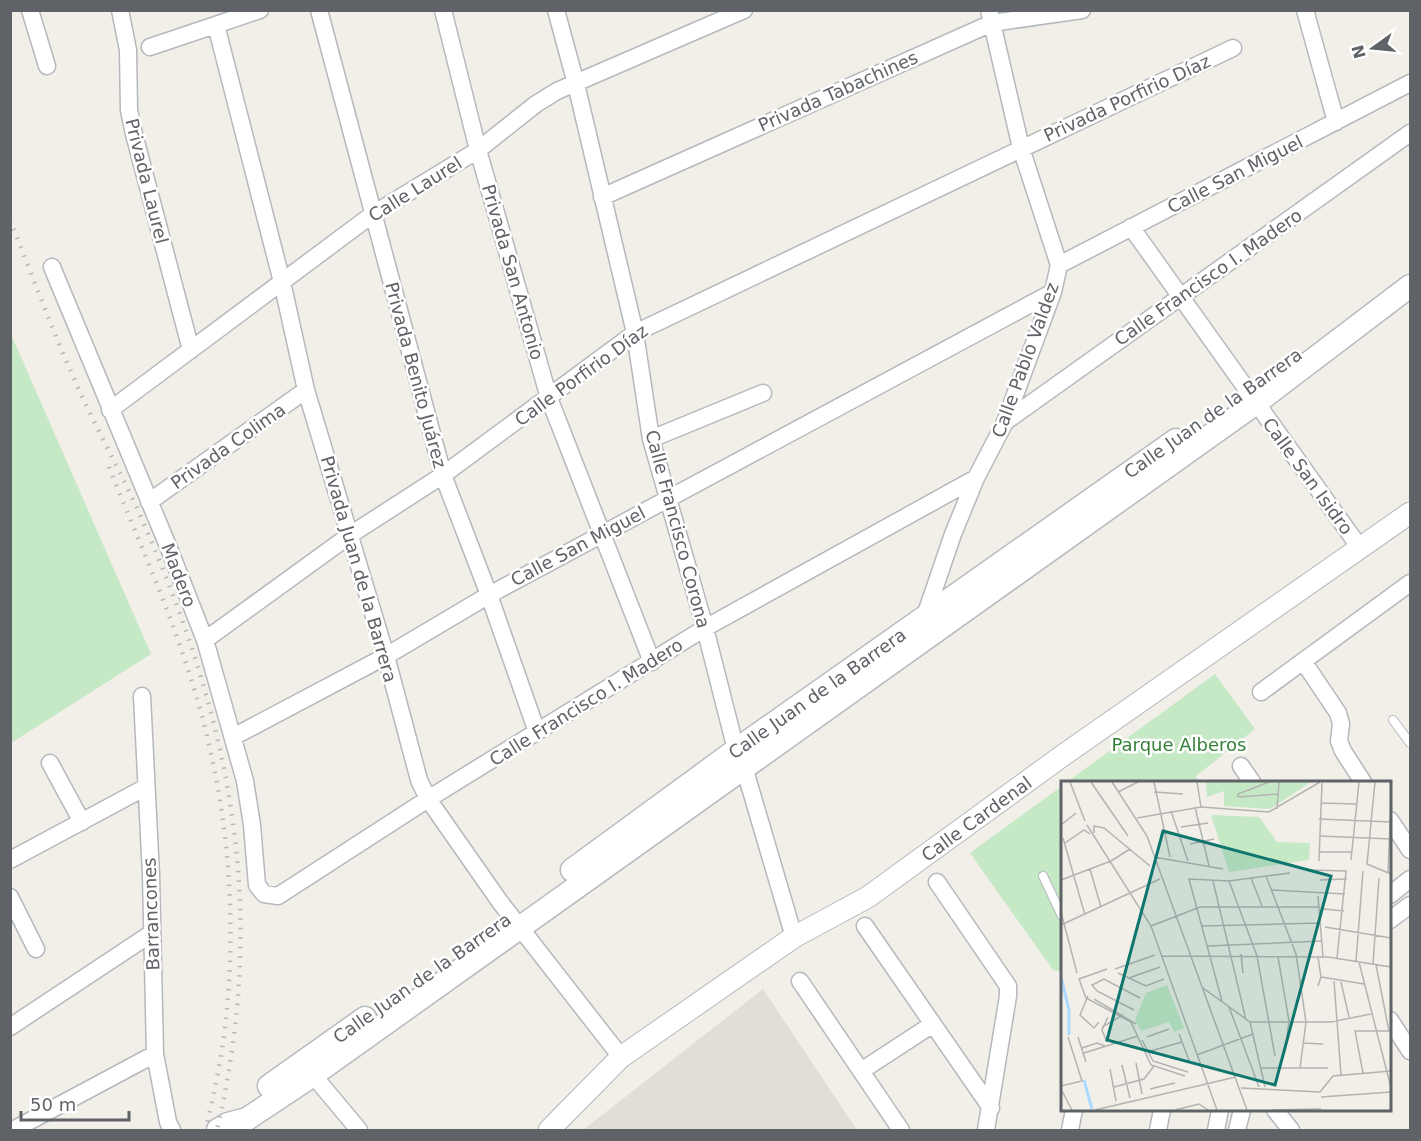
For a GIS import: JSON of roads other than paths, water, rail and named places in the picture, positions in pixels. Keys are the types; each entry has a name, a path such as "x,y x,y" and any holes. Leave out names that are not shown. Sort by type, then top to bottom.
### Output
{"main road":[{"name":"Calle Juan de la Barrera","path":"1251,397 1410,271"},
{"name":"Calle Juan de la Barrera","path":"223,1127 240,1107 514,921 740,758 1410,286"},
{"name":"Calle Juan de la Barrera","path":"223,1127 247,1119 313,1075 514,921"}],"street":[{"path":"30,10 46,66"},
{"name":"Privada Laurel","path":"120,10 128,50 129,110 134,134 191,350"},
{"path":"150,47 260,10"},
{"name":"Privada Benito Juárez","path":"319,10 443,475 489,595 537,732"},
{"name":"Privada San Antonio","path":"443,10 478,150 549,398 652,662"},
{"name":"Calle Francisco Corona","path":"556,10 576,84 635,333 651,439 666,499 794,937"},
{"name":"Calle Laurel","path":"110,410 373,214 478,150 536,104 557,91 744,10"},
{"name":"Privada Tabachines","path":"602,197 990,17 1082,10"},
{"path":"1305,10 1336,122"},
{"name":"Calle Pablo Valdez","path":"928,625 953,534 976,478 1005,422 1053,292 1059,265 1021,148 990,17"},
{"name":"Privada Juan de la Barrera","path":"216,25 282,282 306,390 386,656 416,771 428,800 514,921 621,1058"},
{"name":"Privada Porfirio Díaz","path":"1021,148 1233,48"},
{"name":"Calle San Miguel","path":"1059,265 1410,82"},
{"name":"Calle Francisco I. Madero","path":"1005,422 1410,133"},
{"name":"Calle Porfirio Díaz","path":"205,640 350,535 443,475 635,333 1021,148"},
{"name":"Calle San Isidro","path":"1131,227 1360,548"},
{"name":"Madero","path":"52,267 205,640 245,781 257,885 264,894"},
{"name":"Calle San Miguel","path":"233,737 386,656 489,595 602,533 1053,292"},
{"name":"Privada Colima","path":"149,501 306,390"},
{"path":"651,439 763,393"},
{"name":"Calle Francisco I. Madero","path":"264,894 278,896 705,628 976,478"},
{"name":"Calle Cardenal","path":"549,1131 621,1058 794,937 868,897 1062,756 1410,513"},
{"path":"1261,692 1410,583"},
{"path":"1304,661 1338,713 1341,724 1339,741 1356,780"},
{"name":"Barrancones","path":"142,696 155,1054 168,1122 172,1131"},
{"path":"50,763 82,822"},
{"path":"1241,766 1251,781"},
{"path":"10,860 146,787"},
{"path":"1391,823 1410,850"},
{"path":"1391,893 1410,879"},
{"path":"937,882 1008,986 986,1131"},
{"path":"10,897 36,949"},
{"path":"1391,919 1410,905"},
{"path":"865,926 991,1108"},
{"path":"10,1027 152,933"},
{"path":"800,981 901,1131"},
{"path":"1391,1023 1410,1051"},
{"path":"861,1071 933,1024"},
{"path":"13,1131 155,1054"},
{"path":"313,1075 359,1131"},
{"path":"1070,1131 1074,1111"},
{"path":"1158,1131 1162,1111"},
{"path":"1216,1131 1220,1111"},
{"path":"1237,1131 1242,1111"},
{"path":"1276,1111 1291,1131"}],"lane":[{"path":"1393,720 1410,743"},
{"path":"1043,876 1061,914"}],"railway":[{"path":"10,220 65,357 140,515 172,591 198,667 218,741 232,816 239,892 240,969 232,1048 217,1130"},
{"path":"109,467 155,579 186,663 206,733 222,816 230,901 229,986 221,1054 206,1130"}],"park label":[{"name":"Parque Alberos","path":"1179,744"}]}
